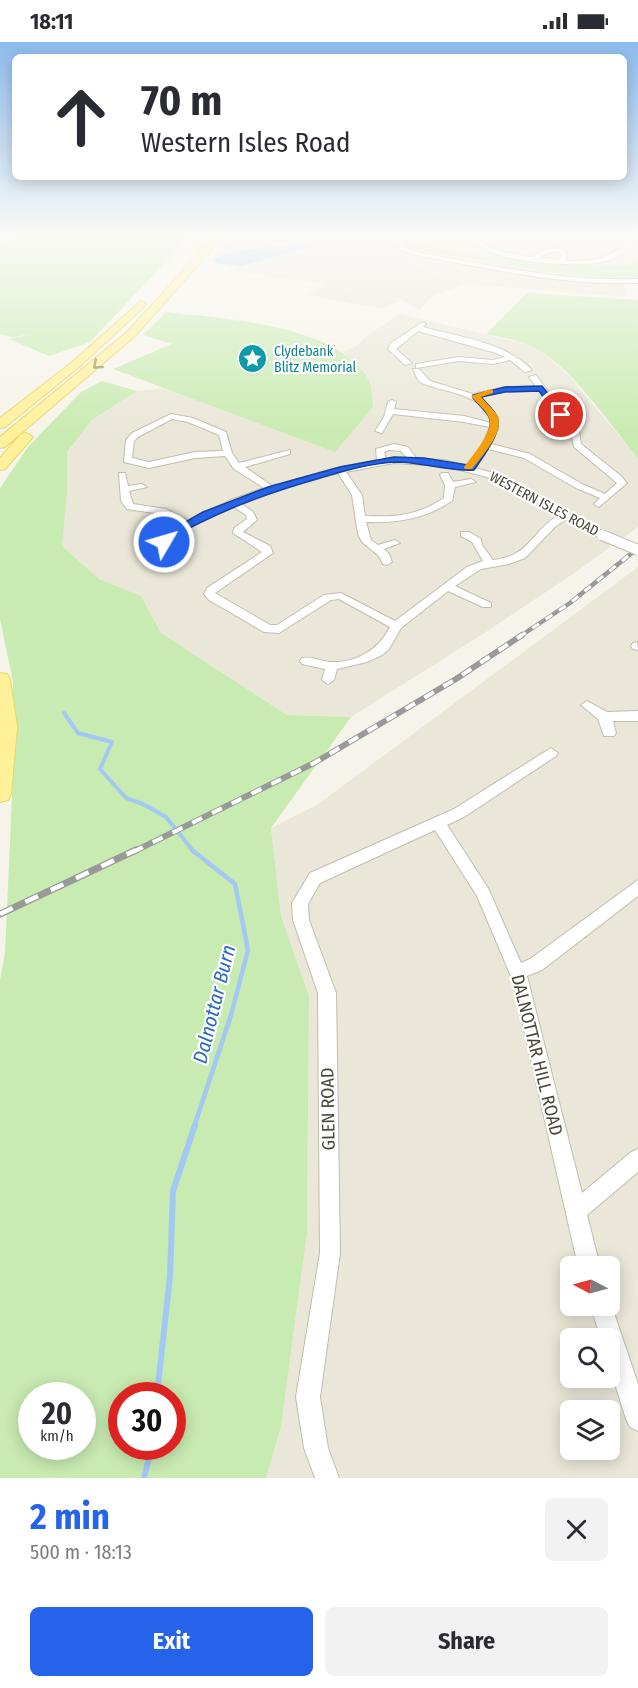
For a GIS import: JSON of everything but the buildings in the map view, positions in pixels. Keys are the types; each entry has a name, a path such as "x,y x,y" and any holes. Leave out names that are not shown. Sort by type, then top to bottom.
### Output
{"main road":[{"path":"0,424 98,345 145,301"},
{"path":"1,444 74,384 163,301"},
{"path":"0,410 28,393 81,353 98,345"},
{"path":"0,466 69,394 74,384"},
{"path":"0,679 7,727 0,794"}],"street":[{"path":"485,445 527,456 602,501 622,483 577,445 575,431 561,421 561,415 531,374 511,358 499,351 420,326 394,345 392,349 408,363 403,365 403,369 418,368 453,359 493,362 511,358"},
{"path":"418,368 417,375 432,385 476,396 505,389 542,388"},
{"path":"471,468 494,426 494,417 476,396"},
{"path":"379,431 390,411 392,402"},
{"path":"390,411 464,419 494,426"},
{"path":"228,453 195,455 149,465 127,460 130,440 171,416 190,420 223,434 228,453 237,467 271,489"},
{"path":"237,467 287,452"},
{"name":"WESTERN ISLES ROAD","path":"162,538 234,502 271,489 382,461 413,460 471,468 494,476 565,516 638,550"},
{"path":"340,470 357,495 363,534 367,542 378,548 387,562"},
{"path":"123,475 126,501 130,507 163,511 187,524"},
{"path":"360,519 397,520 419,517 449,499 450,485 445,475"},
{"path":"450,485 471,482"},
{"path":"125,489 142,487"},
{"path":"234,502 250,514 252,520 238,530 238,533 266,548 268,553 211,590 209,594 213,598 267,629 279,629 327,597 333,596 341,597 396,626"},
{"path":"306,661 332,666 375,655 388,645 396,626 447,586 471,569 504,563 519,557 536,543 546,527 565,516"},
{"path":"465,534 477,541 477,545 490,564"},
{"path":"378,548 395,543"},
{"path":"447,586 487,605"},
{"path":"328,680 332,666"},
{"path":"587,705 605,717 638,716"},
{"path":"605,717 609,733"},
{"name":"GLEN ROAD","path":"327,1478 316,1448 308,1397 330,1253 327,993 301,920 300,903 315,878 459,813 551,753"},
{"name":"DALNOTTAR HILL ROAD","path":"438,823 483,893 521,981 586,1256"},
{"path":"517,972 536,965 638,887"},
{"path":"575,1212 638,1159"},
{"path":"605,1316 638,1419"}],"shaded area":[{"path":"339,301 398,301 381,309"},
{"path":"404,301 428,301 420,310"},
{"path":"400,314 526,344 541,351 569,376 638,458 638,527 483,634 351,717 287,715 161,633 141,596 99,579 62,546 67,452 92,420 137,391 165,388 335,452 369,377 343,352 358,345 364,338"},
{"path":"638,567 638,1478 266,1478 281,1427 307,1233 309,996 281,916 271,828 317,805"}],"green space":[{"path":"0,301 129,301 90,342 49,356 9,339 33,334 12,337 0,334"},
{"path":"519,301 638,301 638,458 592,400 553,360 527,345 486,334"},
{"path":"166,312 275,327 329,345 350,359 367,376 371,387 373,407 335,452 113,369 172,344 143,335"},
{"path":"102,381 137,391 92,420 67,452 67,492 62,546 99,579 141,596 161,633 287,715 351,717 271,828 281,916 309,996 307,1233 281,1427 266,1478 0,1478 0,980 5,952 13,775 13,682 0,619 0,488 28,447 81,392"}],"waterway":[{"name":"Dalnottar Burn","path":"64,713 78,733 112,742 100,769 126,798 143,804 166,817 193,851"},
{"name":"Dalnottar Burn","path":"193,851 235,884 248,950 231,1015 194,1127"},
{"name":"Dalnottar Burn","path":"158,1382 170,1276 173,1191 195,1125"},
{"name":"Dalnottar Burn","path":"144,1478 148,1460"}],"railway":[{"path":"133,852 314,763 456,679 570,603 638,548"},
{"path":"0,914 136,850"}],"slow traffic":[{"path":"469,467 471,468 491,436 495,424 494,417 476,396 491,392"}],"place":[{"name":"Clydebank Blitz Memorial","path":"253,359"}],"route":[{"path":"164,542 162,538 234,502 340,470 394,460 424,460 471,468 491,436 495,424 494,417 476,396 505,389 542,388 561,415"}]}
